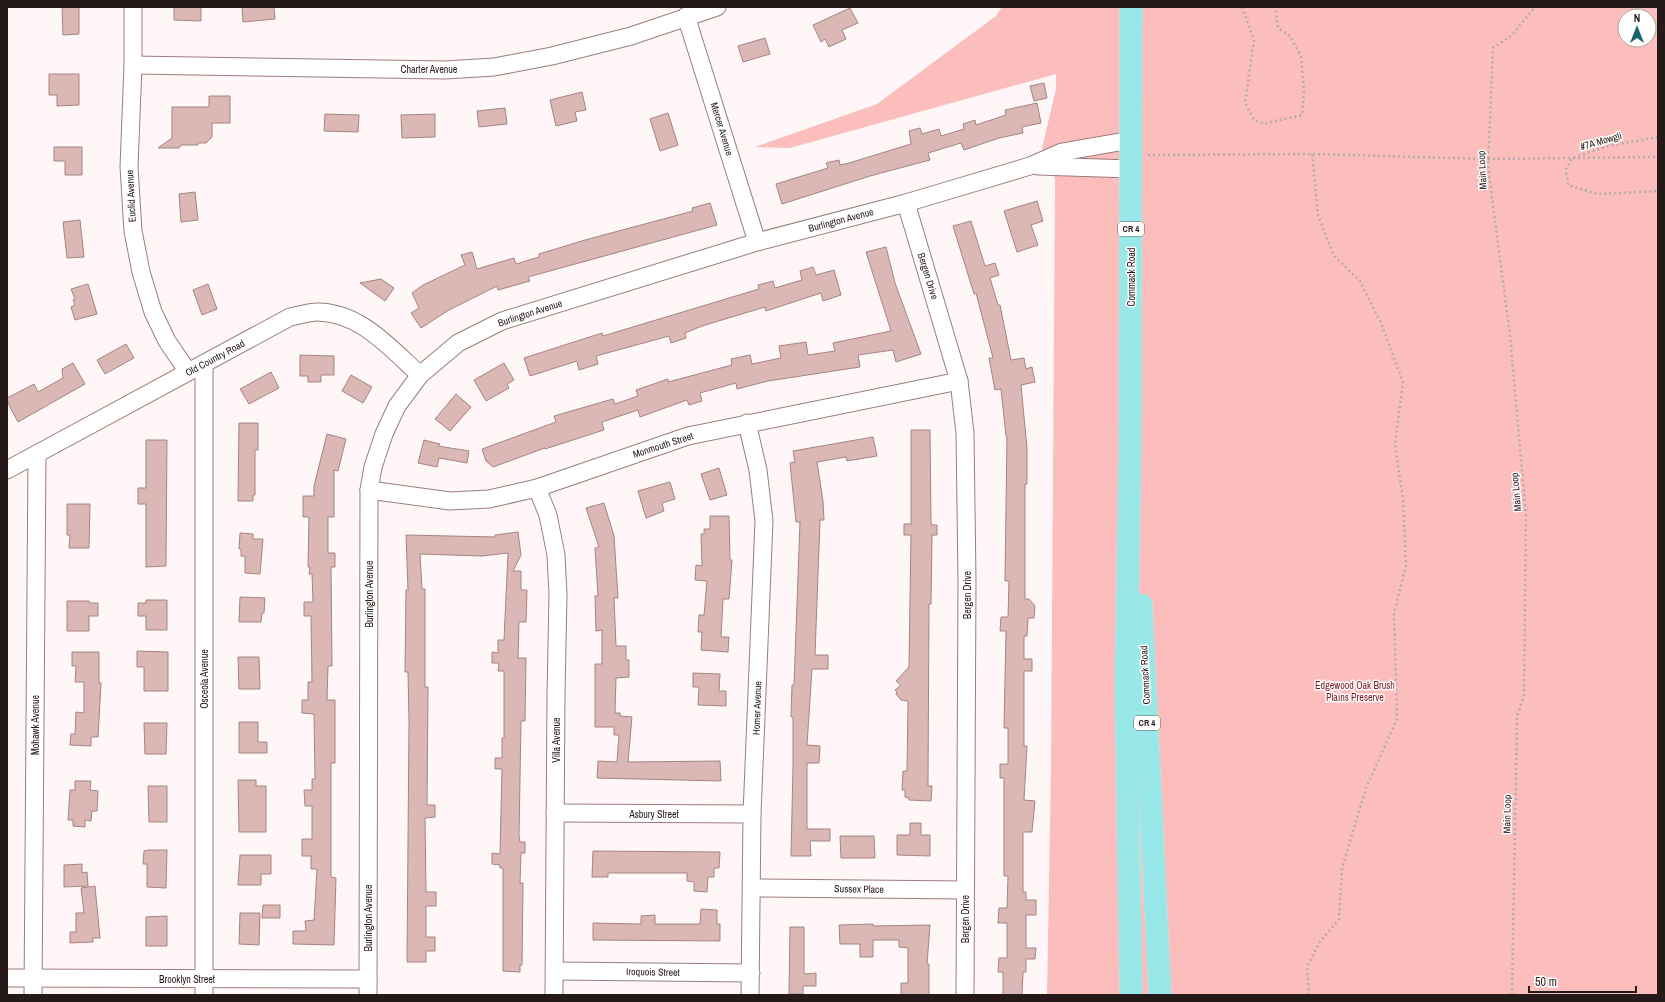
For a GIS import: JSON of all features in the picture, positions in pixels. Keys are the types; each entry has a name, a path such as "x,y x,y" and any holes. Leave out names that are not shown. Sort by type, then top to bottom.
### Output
{"main road":[{"name":"Commack Road","path":"1131,7 1131,140 1140,166 1130,452 1126,688 1131,995"},
{"name":"Commack Road","path":"1130,452 1143,637 1160,995"}],"street":[{"name":"Euclid Avenue","path":"133,7 130,167 133,231 141,272 153,312 167,341 188,372"},
{"name":"Charter Avenue","path":"133,65 444,70 494,68 631,36 686,16 717,7"},
{"name":"Mercer Avenue","path":"686,16 757,242"},
{"name":"Burlington Avenue","path":"368,987 369,490 373,467 384,434 397,406 420,375 458,343 502,321 757,242 906,204 1030,166 1062,152 1131,140"},
{"name":"Burlington Avenue","path":"1030,166 1140,166"},
{"name":"Bergen Drive","path":"906,204 959,381 965,433 967,581 965,995"},
{"name":"Old Country Road","path":"7,470 290,318 317,312 346,316 370,331 420,375"},
{"name":"Osceola Avenue","path":"204,364 204,987"},
{"name":"Monmouth Street","path":"369,490 450,501 489,499 537,488 688,436 959,381"},
{"name":"Homer Avenue","path":"747,423 758,470 764,521 752,814 750,995"},
{"name":"Mohawk Avenue","path":"33,987 37,454"},
{"name":"Villa Avenue","path":"537,488 548,515 556,555 558,594 554,995"},
{"name":"Asbury Street","path":"555,814 752,814"},
{"name":"Sussex Place","path":"752,888 965,890"},
{"name":"Iroquois Street","path":"555,971 751,973"},
{"name":"Brooklyn Street","path":"7,978 33,987 368,987"}],"path":[{"path":"1242,7 1254,40 1245,102 1254,120 1266,124 1279,119 1302,115 1304,91 1301,56 1290,36 1278,28 1275,7"},
{"name":"Main Loop","path":"1512,995 1517,717 1524,694 1526,515 1510,335 1488,159 1493,48 1512,35 1535,7"},
{"name":"#7A Mowgli","path":"1658,137 1608,146 1572,158 1566,169 1568,185 1597,194 1658,191"},
{"path":"1309,995 1307,967 1319,943 1339,919 1342,868 1366,788 1397,719 1394,614 1406,566 1403,500 1395,444 1403,382 1381,323 1360,281 1334,256 1320,222 1312,154"},
{"path":"1140,166 1148,155 1312,154 1488,159 1658,157"}],"green space":[{"name":"Edgewood Oak Brush Plains Preserve","path":"1002,7 1658,7 1658,995 1047,995 1051,766 1055,179 1042,148 1056,89 1056,74 790,148 755,147 877,104 996,16"}],"building":[{"path":"62,7 79,7 79,34 63,35"},
{"path":"174,7 201,7 201,21 174,20"},
{"path":"242,7 274,7 275,19 243,22"},
{"path":"850,8 858,23 842,30 846,39 829,47 825,39 821,42 813,25"},
{"path":"765,38 770,54 743,62 738,46"},
{"path":"49,74 79,74 79,105 57,106 57,95 49,95"},
{"path":"1044,83 1047,98 1034,101 1030,86"},
{"path":"582,92 586,110 575,112 577,121 556,126 550,100"},
{"path":"209,96 230,96 230,123 212,123 212,137 206,143 198,143 198,145 181,145 179,148 158,148 172,138 172,107 209,107"},
{"path":"1037,103 1041,123 1022,127 1023,133 999,138 964,150 961,143 928,153 930,160 870,176 782,204 776,184 828,168 826,163 839,160 840,165 849,163 911,144 909,131 920,128 922,134 939,129 941,136 964,129 963,124 975,120 976,125 1006,115 1005,110"},
{"path":"505,108 507,124 479,127 477,111"},
{"path":"668,113 678,145 660,151 650,119"},
{"path":"325,114 359,115 358,132 324,131"},
{"path":"435,114 435,137 402,138 401,115"},
{"path":"54,147 82,147 82,175 65,175 65,161 54,161"},
{"path":"195,192 198,220 181,222 179,194"},
{"path":"1037,201 1043,221 1031,225 1038,245 1017,252 1004,211"},
{"path":"710,203 717,225 528,277 530,281 498,290 497,286 449,310 421,328 411,313 419,308 412,293 423,285 465,265 461,255 472,252 477,269 514,258 516,264 539,257 539,254 693,211 692,208"},
{"path":"80,220 84,257 67,258 63,222"},
{"path":"971,221 985,266 995,263 999,275 990,278 998,305 1000,305 1011,360 1024,358 1026,369 1032,367 1035,382 1021,385 1027,448 1027,484 1025,484 1025,599 1029,599 1035,606 1034,618 1028,618 1027,636 1024,636 1024,659 1032,659 1032,671 1024,671 1024,746 1027,746 1024,800 1035,801 1032,832 1023,832 1023,892 1026,892 1026,900 1036,900 1036,915 1026,915 1026,948 1036,948 1035,959 1026,959 1026,972 1023,972 1022,995 1003,995 1003,972 998,972 999,958 1007,958 1007,923 998,923 999,908 1007,908 1008,876 1004,876 1004,778 1000,778 1000,764 1008,764 1008,728 1004,728 1006,631 1000,631 1001,617 1008,617 1009,581 1005,581 1007,436 1001,389 995,390 989,358 993,358 976,293 974,294 953,226"},
{"path":"886,247 895,283 921,354 896,362 893,350 858,355 860,367 768,381 737,389 736,383 700,393 702,401 689,405 687,400 640,417 638,410 602,422 604,430 545,448 493,467 486,461 482,449 556,422 554,416 613,399 615,404 638,396 636,390 668,379 668,382 732,365 731,359 750,355 752,364 781,358 779,346 806,342 808,355 835,351 833,343 891,331 866,252"},
{"path":"813,267 816,275 834,270 841,295 823,301 821,293 766,311 765,307 702,326 685,333 686,338 671,343 669,336 596,356 598,364 579,370 577,361 530,376 524,358 602,333 603,336 759,289 758,285 773,281 775,288 802,280 800,271"},
{"path":"381,279 394,288 385,301 360,283"},
{"path":"88,284 97,314 75,320 71,307 75,305 73,300 75,299 71,289"},
{"path":"208,284 217,309 202,315 193,290"},
{"path":"126,344 134,358 105,374 97,360"},
{"path":"300,355 334,356 334,375 321,375 321,382 308,382 308,376 300,376"},
{"path":"73,363 85,384 18,422 7,401 7,398 34,384 38,392 63,378 62,369"},
{"path":"504,363 514,380 507,384 509,388 486,401 474,380"},
{"path":"271,372 279,388 249,404 240,389"},
{"path":"351,375 372,387 363,403 342,391"},
{"path":"456,394 471,407 450,431 435,419"},
{"path":"239,423 258,423 258,450 255,450 255,495 253,495 253,501 238,501"},
{"path":"911,430 930,430 931,522 932,525 937,525 937,535 932,535 931,604 929,604 928,786 932,786 931,801 909,800 909,798 905,797 905,790 902,790 903,771 907,771 908,701 901,700 896,694 897,692 895,690 901,685 896,681 909,667 911,535 904,535 904,524 911,524"},
{"path":"327,434 346,439 338,471 334,470 334,517 328,517 328,553 335,553 335,567 331,567 332,666 328,666 327,700 335,700 335,763 331,763 331,877 336,878 334,945 293,944 293,931 306,931 305,921 314,920 317,869 311,869 311,856 302,856 302,839 312,839 312,806 305,806 304,790 312,790 312,779 315,779 314,714 302,713 302,700 308,700 308,682 312,682 311,616 304,616 304,602 313,602 312,574 309,574 310,567 308,567 309,517 303,517 303,496 314,496 314,486"},
{"path":"873,437 877,456 847,461 846,457 817,462 823,501 824,520 820,520 815,655 828,655 828,669 812,669 807,745 820,746 819,763 807,763 807,829 830,829 830,841 810,841 811,856 791,856 793,717 791,717 792,685 794,685 800,522 796,522 790,463 795,462 793,451"},
{"path":"146,440 167,440 166,566 146,567 146,504 138,504 138,488 146,488"},
{"path":"424,440 440,444 438,446 469,451 467,463 439,458 437,467 418,463"},
{"path":"719,468 727,495 710,500 701,474"},
{"path":"670,482 675,499 662,503 664,511 646,518 638,491"},
{"path":"604,503 614,536 618,598 614,598 616,646 626,646 626,660 629,660 629,677 616,678 615,713 620,713 620,716 632,717 628,762 720,761 721,781 597,778 598,761 617,762 619,735 614,735 614,727 595,727 595,664 602,664 602,630 596,631 595,596 598,596 595,548 599,547 586,508"},
{"path":"67,504 90,504 89,548 69,548 70,535 67,535"},
{"path":"710,516 729,516 730,560 732,560 729,599 723,599 721,637 729,637 728,652 701,650 702,632 698,632 699,615 704,615 707,581 695,580 696,565 702,566 701,534 704,534 704,529 710,529"},
{"path":"518,532 521,555 513,571 521,571 521,590 527,590 526,622 519,622 518,658 526,658 525,721 521,721 519,836 520,842 525,842 525,853 521,853 520,883 523,883 522,965 520,965 520,972 503,971 503,868 500,868 500,865 492,864 492,853 500,854 502,769 495,769 495,758 502,758 502,738 504,738 504,671 498,671 499,663 492,663 492,652 498,653 498,640 504,640 508,553 482,556 420,554 422,589 425,589 425,687 428,687 427,805 435,805 435,817 425,818 426,892 436,892 436,906 426,906 426,937 435,937 435,951 426,951 426,962 407,962 409,721 408,672 405,672 406,590 408,590 406,535 495,537 495,535"},
{"path":"240,533 253,534 253,539 263,539 260,574 245,573 245,556 241,556 241,549 239,549"},
{"path":"240,597 265,598 264,613 262,613 261,622 239,622"},
{"path":"146,600 167,600 167,630 146,630 146,616 138,616 138,603 146,603"},
{"path":"67,601 89,601 89,603 98,603 98,616 89,616 89,631 67,631"},
{"path":"137,651 168,652 168,691 144,691 144,667 137,667"},
{"path":"72,652 99,652 99,683 101,683 98,737 91,737 91,746 70,745 71,734 75,734 76,712 84,713 84,682 75,682 76,666 72,666"},
{"path":"238,657 259,657 260,689 239,689"},
{"path":"693,673 720,674 719,691 726,691 726,706 698,705 699,687 693,687"},
{"path":"239,722 258,722 258,742 267,742 267,753 239,753"},
{"path":"144,723 167,723 166,754 145,754"},
{"path":"238,780 256,780 256,786 266,786 266,832 239,832"},
{"path":"75,781 91,781 90,790 98,791 97,811 92,811 91,821 85,820 85,827 73,826 73,820 68,820 70,790 75,790"},
{"path":"148,786 167,786 167,822 149,822"},
{"path":"910,823 921,823 921,835 930,835 930,856 897,855 897,835 910,835"},
{"path":"840,836 874,836 875,858 841,858"},
{"path":"167,850 166,888 147,887 147,864 143,864 144,851"},
{"path":"593,851 720,852 719,868 714,868 714,877 708,877 707,892 694,891 694,882 687,881 687,873 608,873 608,877 592,877"},
{"path":"240,855 271,855 271,874 261,874 261,885 238,885"},
{"path":"82,864 82,873 87,872 88,886 64,887 64,865"},
{"path":"95,886 100,938 93,938 93,942 70,943 70,932 76,932 76,913 84,913 81,888"},
{"path":"263,905 280,905 280,918 262,918"},
{"path":"701,909 717,910 717,924 720,924 720,941 593,940 593,923 641,924 641,916 655,915 655,924 700,924"},
{"path":"240,913 260,913 259,945 239,944"},
{"path":"167,916 167,946 146,946 146,917"},
{"path":"873,924 873,926 930,925 927,964 929,964 929,995 901,995 901,983 908,983 908,948 899,947 899,940 873,940 873,957 860,957 860,944 840,944 839,925"},
{"path":"790,927 804,927 804,974 816,973 816,986 803,986 803,994 789,994"}]}
